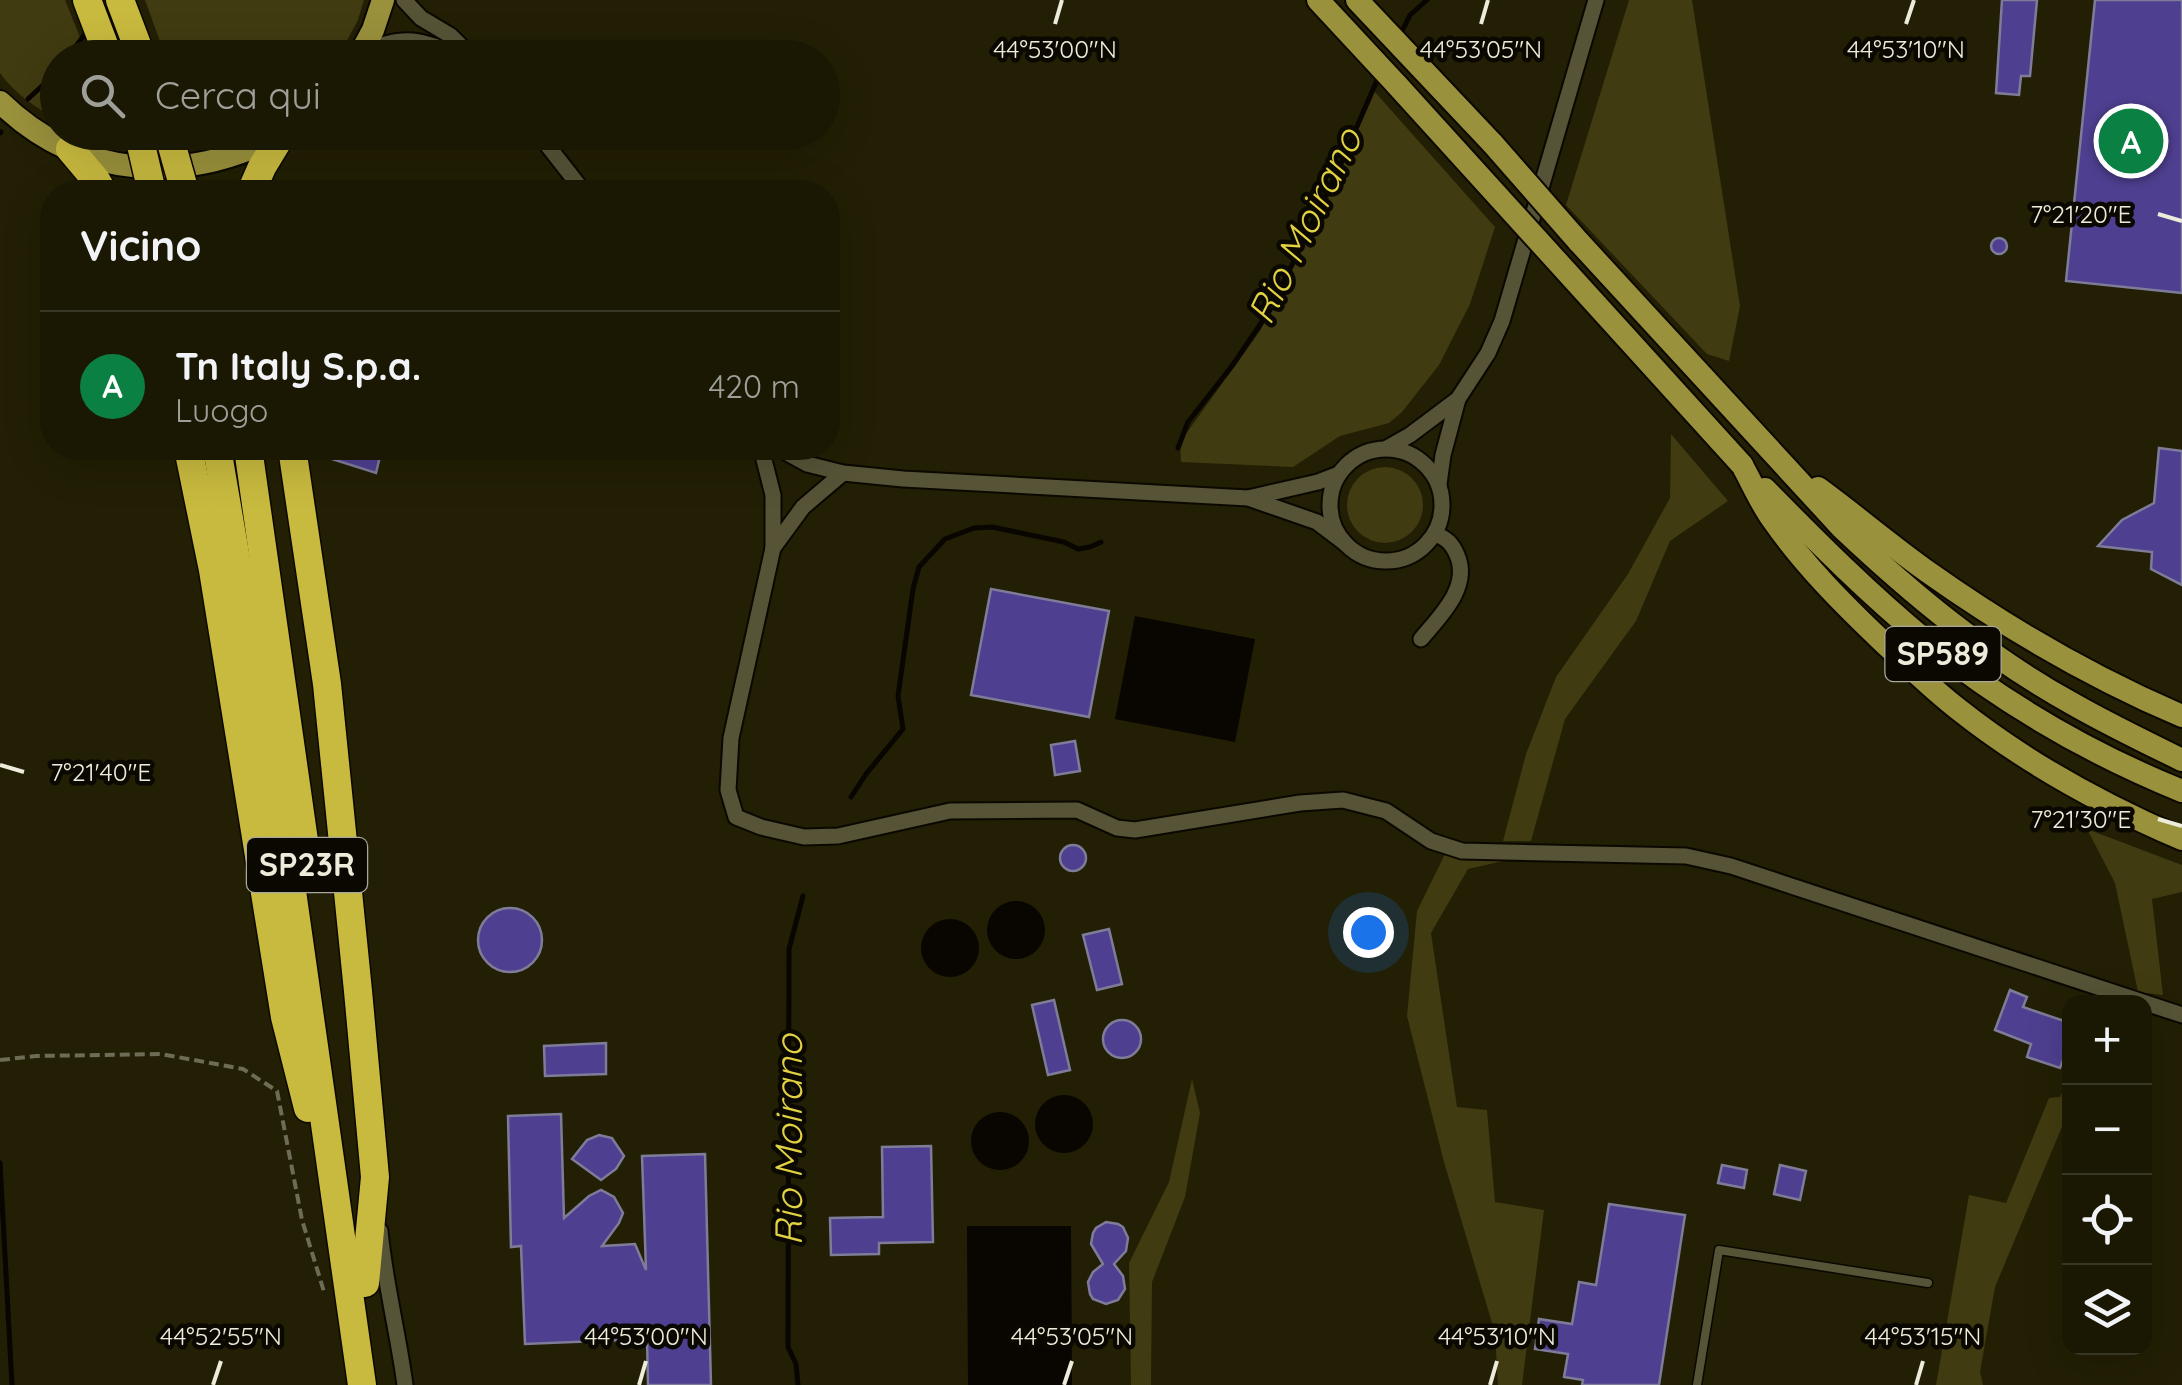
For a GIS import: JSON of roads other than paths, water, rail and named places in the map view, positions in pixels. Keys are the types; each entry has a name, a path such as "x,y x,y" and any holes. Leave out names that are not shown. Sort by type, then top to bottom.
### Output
{"highway":[{"path":"87,0 102,40"},
{"path":"120,0 135,40"},
{"path":"70,150 96,180"},
{"path":"142,150 149,180"},
{"path":"173,150 181,180"},
{"path":"256,180 272,150"},
{"path":"190,460 213,570 285,1017 345,1260"},
{"name":"SP23R","path":"219,460 288,862 362,1385"},
{"name":"SP23R","path":"250,460 380,1385"},
{"path":"294,460 328,684 375,1177 366,1282"}],"main road":[{"path":"368,40 384,0"},
{"name":"SP589","path":"1318,0 1742,466 1828,554 1970,674 2051,726 2182,792"},
{"name":"SP589","path":"1357,0 1775,456 1887,571 1977,642 2072,704 2182,760"},
{"path":"1378,0 1386,32"},
{"path":"0,102 40,134"},
{"path":"70,150 130,166 162,168 224,160 251,150"},
{"path":"1775,456 1892,546 2005,623 2114,685 2182,716"},
{"path":"1742,466 1769,515 1834,596 1956,708 2042,767 2182,839"}],"street":[{"path":"404,0 421,18 455,40"},
{"path":"1387,448 1458,398 1488,353 1502,321 1596,0"},
{"path":"552,150 575,180"},
{"path":"1438,484 1458,398"},
{"path":"800,460 843,473 903,479 1248,498 1318,522 1359,555 1375,560 1392,561 1424,547 1441,518 1443,501 1430,470 1418,458 1387,448 1368,451 1338,474 1318,482 1248,498"},
{"path":"765,460 772,483 773,548 732,738 728,790 736,817 804,838 838,836 950,812 1077,810 1117,828 1135,830 1300,802 1343,800 1386,811 1432,841 1462,851 1686,856 1731,866 2182,1016"},
{"path":"773,548 804,507 843,473"},
{"path":"1338,474 1330,510 1335,529 1346,544"},
{"path":"1421,639 1449,604 1461,575 1455,549 1446,538 1434,534"},
{"path":"375,1177 383,1261 404,1385"}],"lane":[{"path":"1697,1385 1719,1250 1928,1284"}],"waterway":[{"name":"Rio Moirano","path":"1399,37 1410,15 1427,0"},
{"path":"80,40 88,30"},
{"name":"Rio Moirano","path":"1178,448 1188,422 1270,310 1378,78"},
{"path":"28,99 40,88"},
{"name":"Rio Moirano","path":"851,797 903,729 898,696 913,589 919,567 945,539 974,528 992,527 1064,542 1078,549 1101,542"},
{"name":"Rio Moirano","path":"798,1385 796,1364 788,1347 789,949 803,896"},
{"path":"0,1163 12,1385"}],"place":[{"name":"Tn Italy S.p.a.","path":"2131,141"}]}
